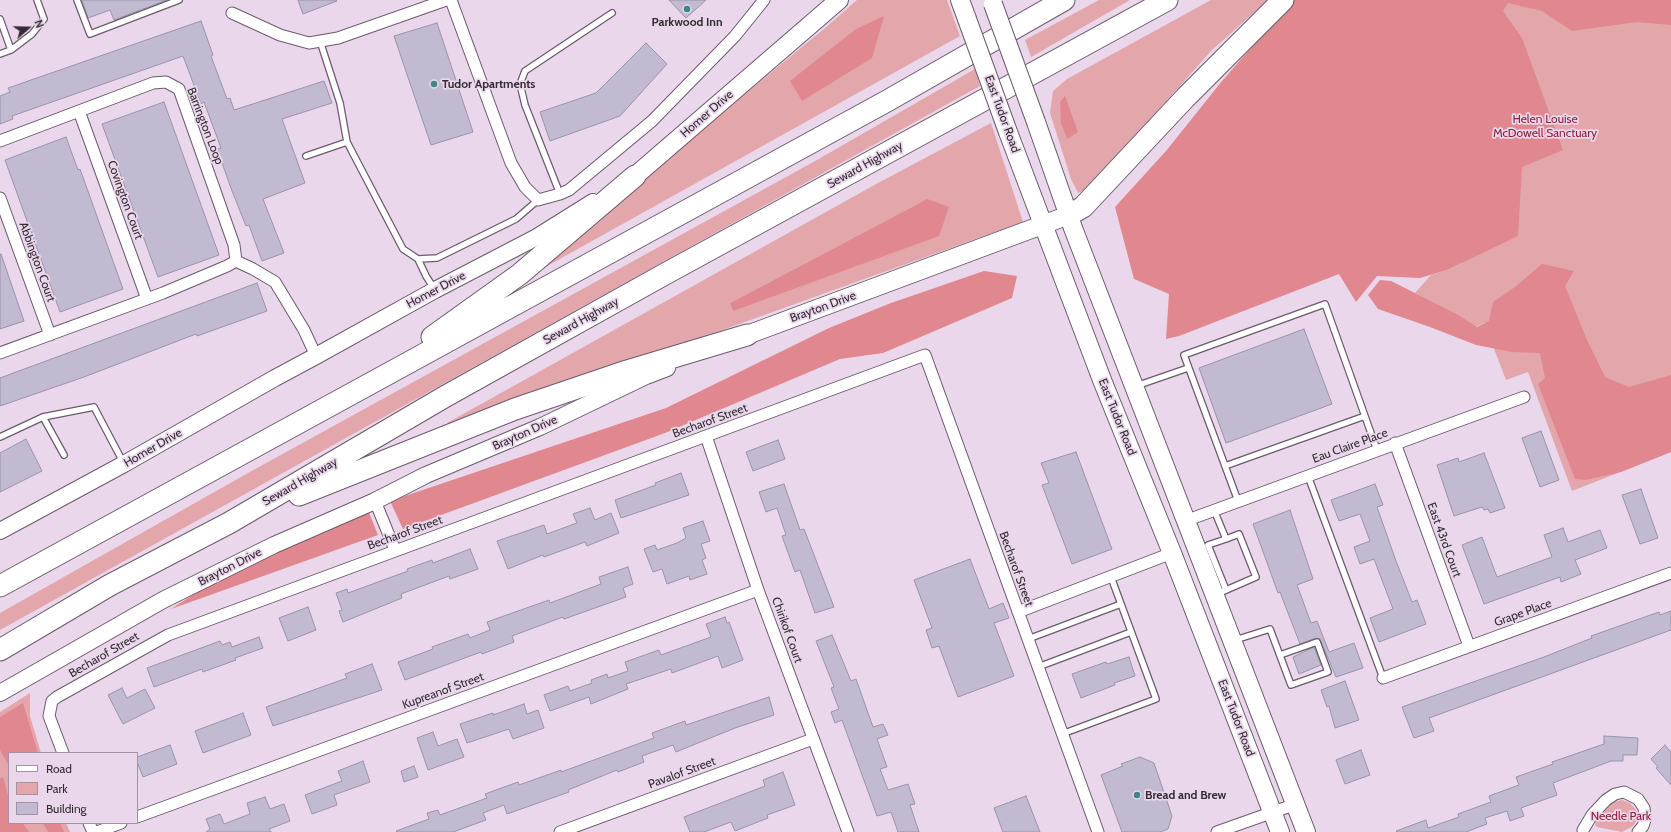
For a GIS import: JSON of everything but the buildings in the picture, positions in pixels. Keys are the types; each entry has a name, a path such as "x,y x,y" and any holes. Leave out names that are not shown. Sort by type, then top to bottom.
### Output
{"highway":[{"path":"0,586 888,101 1064,0"},
{"name":"Seward Highway","path":"0,650 110,584 229,523 446,396 665,274 1167,0"},
{"path":"1069,215 1083,207 1186,98 1283,0"},
{"path":"358,390 520,274 635,176"},
{"path":"229,523 515,409 627,371 747,335"}],"main road":[{"name":"Homer Drive","path":"0,531 124,464 275,378 435,290 538,236 635,176 839,0"},
{"name":"East Tudor Road","path":"960,0 1043,226 1102,380 1172,553 1280,832"},
{"name":"East Tudor Road","path":"992,2 1069,215 1185,521 1220,593 1233,641 1306,832"},
{"name":"Brayton Drive","path":"0,693 163,600 274,545 375,501 426,475 540,427 646,376 747,335 1043,226 1069,215"}],"street":[{"path":"232,13 280,35 309,43 338,38 446,0"},
{"path":"451,0 511,163 525,187 538,200 569,190 652,121 735,36 764,0"},
{"name":"Barrington Loop","path":"0,141 153,83 166,82 179,89 234,244 236,261"},
{"name":"Covington Court","path":"79,111 147,298"},
{"name":"Abbington Court","path":"0,198 50,335"},
{"path":"0,353 147,298 236,261 275,282 304,330 316,356"},
{"name":"Becharof Street","path":"63,752 49,716 52,702 57,696 168,635 924,355 1098,832"},
{"name":"Eau Claire Place","path":"1185,521 1524,397"},
{"name":"Chirikof Court","path":"706,436 758,590 848,832"},
{"name":"East 43rd Court","path":"1395,443 1469,646"},
{"path":"375,501 395,550"},
{"path":"1018,612 1172,553"},
{"name":"Grape Place","path":"1383,678 1671,573"},
{"name":"Kupreanof Street","path":"138,817 758,590"},
{"name":"Pavalof Street","path":"560,832 813,739"},
{"path":"1583,831 1592,816 1606,800 1615,794 1624,792 1638,799 1644,808 1645,820 1643,826 1638,832"},
{"path":"1217,832 1296,804"},
{"path":"96,832 118,824"}],"lane":[{"path":"0,54 11,50 32,34 44,19 37,0"},
{"path":"78,0 90,34 179,0"},
{"path":"560,194 526,105 520,84 525,71 612,13"},
{"path":"0,19 11,50"},
{"path":"320,41 340,102 347,142 403,249 418,258 437,258 516,219 538,200"},
{"path":"306,156 347,142"},
{"path":"418,258 426,276 435,290"},
{"path":"1238,501 1184,355 1325,304 1377,450"},
{"path":"1134,387 1188,368"},
{"path":"0,437 43,416 94,407 124,464"},
{"path":"43,416 64,455"},
{"path":"1225,466 1365,416"},
{"path":"1308,475 1383,678"},
{"path":"1214,510 1226,539"},
{"path":"1239,534 1256,577 1220,593 1208,545 1226,539 1239,534"},
{"path":"1062,734 1156,699 1111,577"},
{"path":"1028,639 1121,604"},
{"path":"1233,641 1270,629 1291,685 1328,672 1318,642 1280,655"},
{"path":"1038,667 1131,632"}],"green space":[{"path":"857,0 947,0 960,36 531,275 539,264"},
{"path":"1099,0 1130,0 1031,57 1025,40"},
{"path":"1211,0 1268,0 1211,51 1090,187 1078,193 1071,179 1050,113 1053,91 1067,79"},
{"path":"1293,0 1671,0 1671,25 1637,22 1572,31 1542,11 1508,3 1503,11 1522,38 1563,150 1522,167 1518,236 1447,270 1420,278 1377,276 1356,302 1339,274 1179,336 1166,339 1169,294 1134,279 1115,207 1166,151 1222,81"},
{"name":"Helen Louise McDowell Sanctuary","path":"1362,0 1671,0 1671,452 1572,491 1528,372 1506,380 1484,323 1476,327 1457,314 1415,293 1431,275 1462,263"},
{"path":"884,16 872,58 802,101 790,81 856,29"},
{"path":"975,69 980,86 0,630 0,613 248,473 817,160"},
{"path":"1065,96 1078,132 1067,139 1061,123 1060,102"},
{"path":"991,123 1023,222 450,428 447,423 878,183","holes":["927,199 733,311 730,303"]},
{"path":"927,199 949,207 939,236 733,311 730,303"},
{"path":"1542,264 1574,271 1565,286 1587,340 1605,377 1629,387 1671,375 1671,452 1621,472 1586,480 1575,479 1538,384 1545,378 1540,353 1512,352 1476,345 1378,309 1368,295 1380,280 1391,281 1457,314 1477,327 1489,321 1493,302 1515,287"},
{"path":"984,271 1017,276 1012,298 883,353 840,359 665,433 403,529 390,501 666,408 829,328 891,303"},
{"path":"368,510 378,535 171,609 224,575"},
{"path":"30,693 30,716 41,752 8,752 8,824 66,824 70,832 0,832 0,712"},
{"path":"23,703 38,752 8,752 8,764 0,750 0,717"},
{"path":"3,777 8,795 8,824 24,824 29,832 0,832 0,779"},
{"name":"Needle Park","path":"1622,800 1630,803 1636,810 1637,820 1633,826 1622,832 1597,827 1595,825 1609,806 1614,802"},
{"path":"44,824 60,824 64,832 48,832"}],"place":[{"name":"Parkwood Inn","path":"687,9"},
{"name":"Tudor Apartments","path":"434,84"},
{"name":"Bread and Brew","path":"1137,795"}]}
